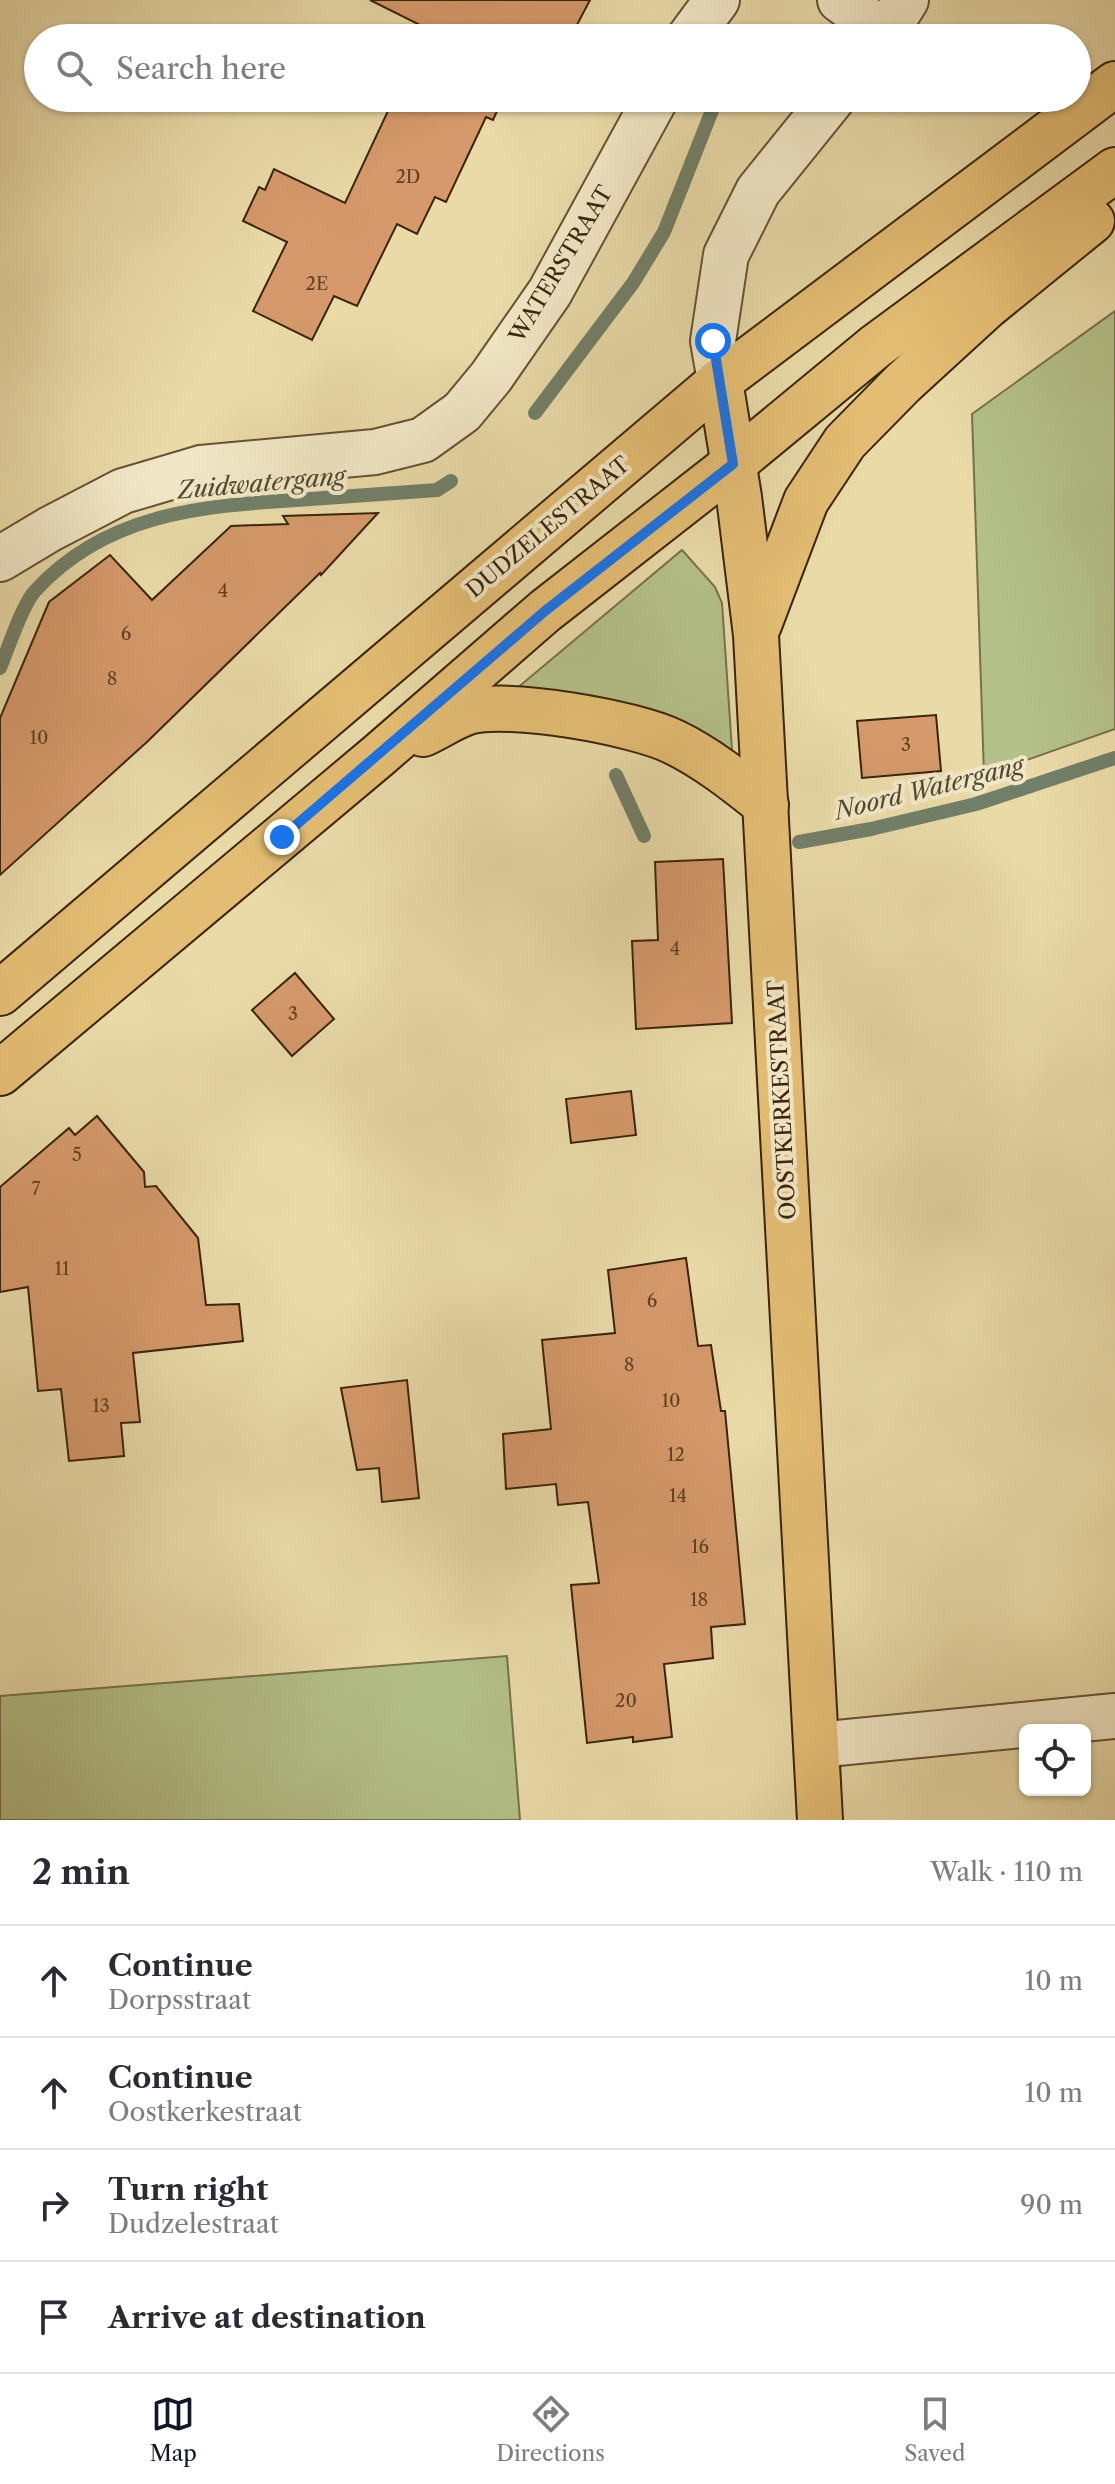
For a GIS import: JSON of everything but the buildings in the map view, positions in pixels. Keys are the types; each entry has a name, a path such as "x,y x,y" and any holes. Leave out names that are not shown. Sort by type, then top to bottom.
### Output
{"main road":[{"name":"DUDZELESTRAAT","path":"1091,102 1115,84"},
{"name":"DUDZELESTRAAT","path":"0,993 720,381 1078,112"},
{"path":"0,1073 378,756 545,611 733,464 876,346 1115,170"},
{"path":"756,635 806,501 845,442 903,383 986,307 1115,203"},
{"name":"OOSTKERKESTRAAT","path":"720,381 756,635 820,1820"},
{"path":"378,756 469,712 543,712 609,722 673,741 734,779 766,805"}],"street":[{"path":"699,24 717,0"},
{"path":"840,0 891,24"},
{"name":"WATERSTRAAT","path":"0,559 123,491 201,468 375,452 423,440 462,412 491,377 550,292 648,112"},
{"path":"720,381 713,341 726,255 758,191 822,112"},
{"path":"817,1745 1115,1716"}],"green space":[{"path":"1115,311 1115,729 984,775 972,414"},
{"path":"682,550 715,587 722,603 734,779 491,710"},
{"path":"507,1656 520,1820 0,1820 0,1696"}],"waterway":[{"name":"Zuidwatergang","path":"535,413 633,283 664,232 711,112"},
{"name":"Zuidwatergang","path":"0,668 20,617 35,591 62,565 92,545 123,530 190,511 261,502 437,490 451,481"},
{"name":"Noord Watergang","path":"799,842 871,829 976,804 1115,758"},
{"name":"Zuidwatergang","path":"616,775 644,836"}],"route":[{"path":"282,837 545,611 733,464 713,341"}]}
